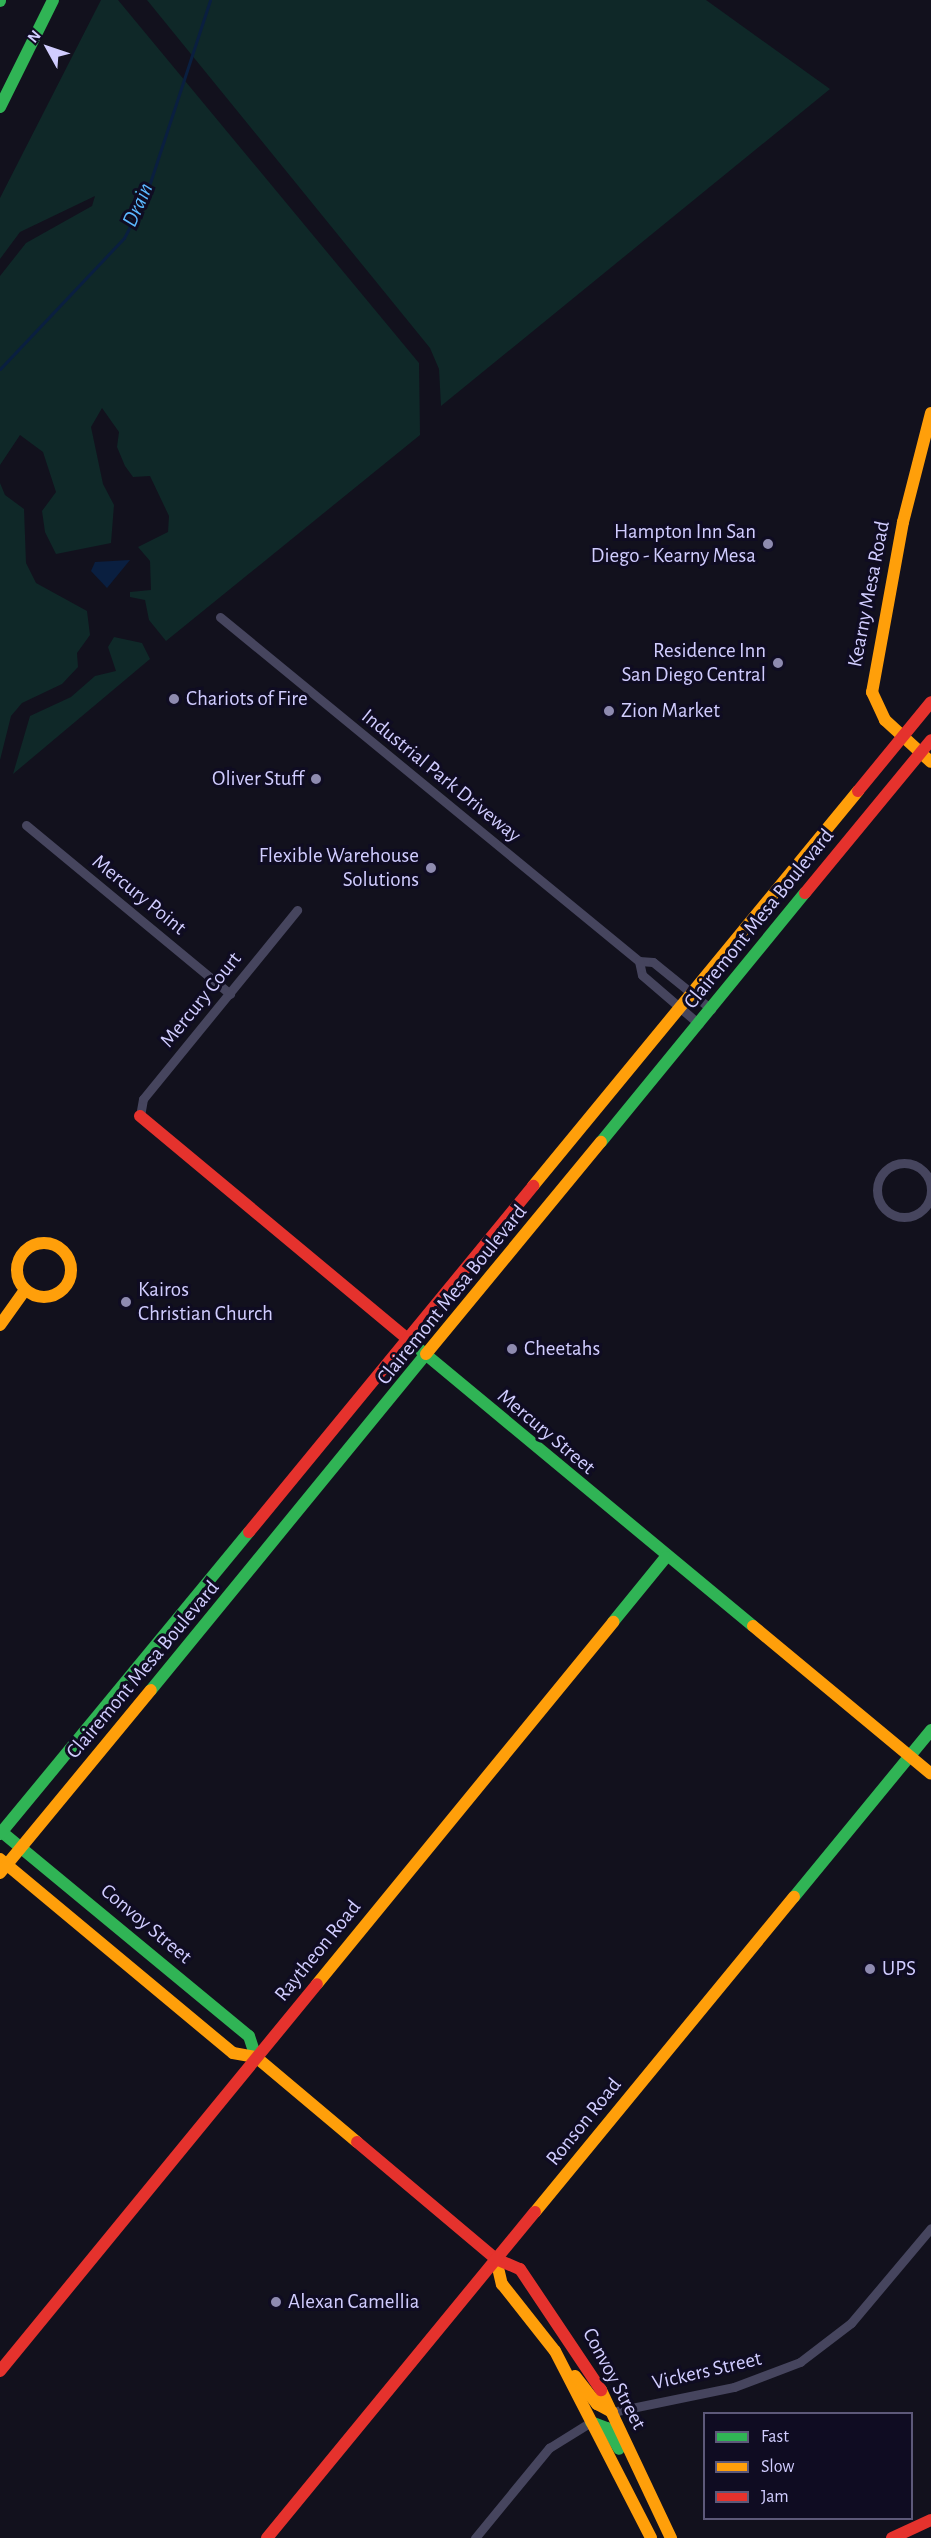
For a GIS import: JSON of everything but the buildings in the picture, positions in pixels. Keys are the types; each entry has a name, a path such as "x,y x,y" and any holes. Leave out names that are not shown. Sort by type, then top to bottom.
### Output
{"main road":[{"path":"0,107 53,0"},
{"name":"Kearny Mesa Road","path":"931,413 873,667 872,692 879,710 902,737 931,762"},
{"name":"Clairemont Mesa Boulevard","path":"1,1832 682,1009 931,702"},
{"name":"Clairemont Mesa Boulevard","path":"2,1865 21,1847 426,1358 931,740"},
{"name":"Mercury Street","path":"140,1116 426,1358 931,1774"},
{"path":"48,1244 64,1251 71,1277 61,1292 45,1297 26,1290 18,1274 26,1251 48,1244"},
{"path":"0,1325 26,1290"},
{"name":"Raytheon Road","path":"0,2371 666,1557"},
{"name":"Ronson Road","path":"267,2538 931,1730"},
{"name":"Convoy Street","path":"1,1832 249,2036 256,2057"},
{"name":"Convoy Street","path":"2,1865 232,2053 256,2057 496,2259 520,2269 579,2349 612,2412 671,2538"},
{"name":"Convoy Street","path":"496,2259 502,2284 555,2351 651,2538"},
{"path":"555,2351 597,2404 612,2412"},
{"path":"591,2422 607,2428 634,2481 647,2488"},
{"path":"892,2538 931,2520"}],"street":[{"name":"Industrial Park Driveway","path":"220,617 639,961 653,962 711,1009"},
{"name":"Mercury Point","path":"26,825 230,993"},
{"name":"Mercury Court","path":"140,1116 143,1099 297,910"},
{"name":"Industrial Park Driveway","path":"639,961 642,975 699,1024"},
{"path":"899,1163 923,1171 930,1188 928,1209 908,1216 890,1212 877,1191 883,1173 899,1163"},
{"name":"Vickers Street","path":"612,2412 734,2387 800,2362 851,2323 931,2228"},
{"path":"475,2538 549,2448 591,2422"}],"green space":[{"path":"101,0 118,0 419,363 420,435 166,641 149,620 145,600 130,597 130,592 151,590 150,561 138,547 168,532 169,516 150,476 133,477 125,466 117,447 119,432 102,408 91,427 103,484 114,505 111,543 56,554 45,532 42,511 56,492 43,452 20,435 0,465 0,276 26,243 92,206 95,196 20,232 0,259 0,198"},
{"path":"147,0 706,0 830,89 441,406 439,369 430,348"},
{"path":"0,483 5,495 24,509 26,563 36,583 87,611 90,635 77,653 78,667 62,684 22,703 11,716 0,760"},
{"path":"114,637 142,643 150,659 13,774 30,716 71,697 95,676 116,671 108,647"}],"water":[{"path":"130,560 107,588 91,571 95,562"}],"waterway":[{"name":"Drain","path":"0,369 124,238 146,195 210,0"}],"traffic: fast":[{"path":"0,107 53,0"},
{"path":"601,1142 805,893"},
{"path":"412,1343 753,1626"},
{"path":"151,1690 426,1354"},
{"path":"0,1834 249,1532"},
{"path":"613,1622 666,1557"},
{"path":"794,1897 931,1730"},
{"path":"2,1832 249,2036 256,2057"},
{"path":"591,2422 607,2428 619,2449"}],"traffic: slow":[{"path":"931,413 903,522 872,692 885,720 931,762"},
{"path":"533,1186 858,791"},
{"path":"426,1354 601,1142"},
{"path":"44,1243 54,1245 63,1251 69,1260 71,1270 69,1280 63,1289 54,1295 44,1297 34,1295 25,1289 19,1280 17,1270 19,1260 25,1251 34,1245 44,1243"},
{"path":"0,1325 25,1290"},
{"path":"317,1984 613,1622"},
{"path":"753,1626 931,1774"},
{"path":"0,1873 151,1690"},
{"path":"0,1859 233,2053 256,2057 357,2142"},
{"path":"535,2212 794,1897"},
{"path":"496,2259 502,2284 555,2351 651,2538"},
{"path":"575,2376 597,2404 612,2412"},
{"path":"601,2390 671,2538"}],"traffic: jam":[{"path":"858,791 931,702"},
{"path":"805,893 931,740"},
{"path":"140,1116 412,1343"},
{"path":"249,1532 533,1186"},
{"path":"0,2371 317,1984"},
{"path":"357,2142 496,2259 520,2269 601,2390"},
{"path":"267,2538 535,2212"},
{"path":"892,2538 931,2520"}],"place":[{"name":"Hampton Inn San Diego - Kearny Mesa","path":"768,544"},
{"name":"Residence Inn San Diego Central","path":"778,663"},
{"name":"Chariots of Fire","path":"174,699"},
{"name":"Zion Market","path":"609,711"},
{"name":"Oliver Stuff","path":"316,779"},
{"name":"Flexible Warehouse Solutions","path":"431,868"},
{"name":"Kairos Christian Church","path":"126,1302"},
{"name":"Cheetahs","path":"512,1349"},
{"name":"UPS","path":"870,1969"},
{"name":"Alexan Camellia","path":"276,2302"}]}
